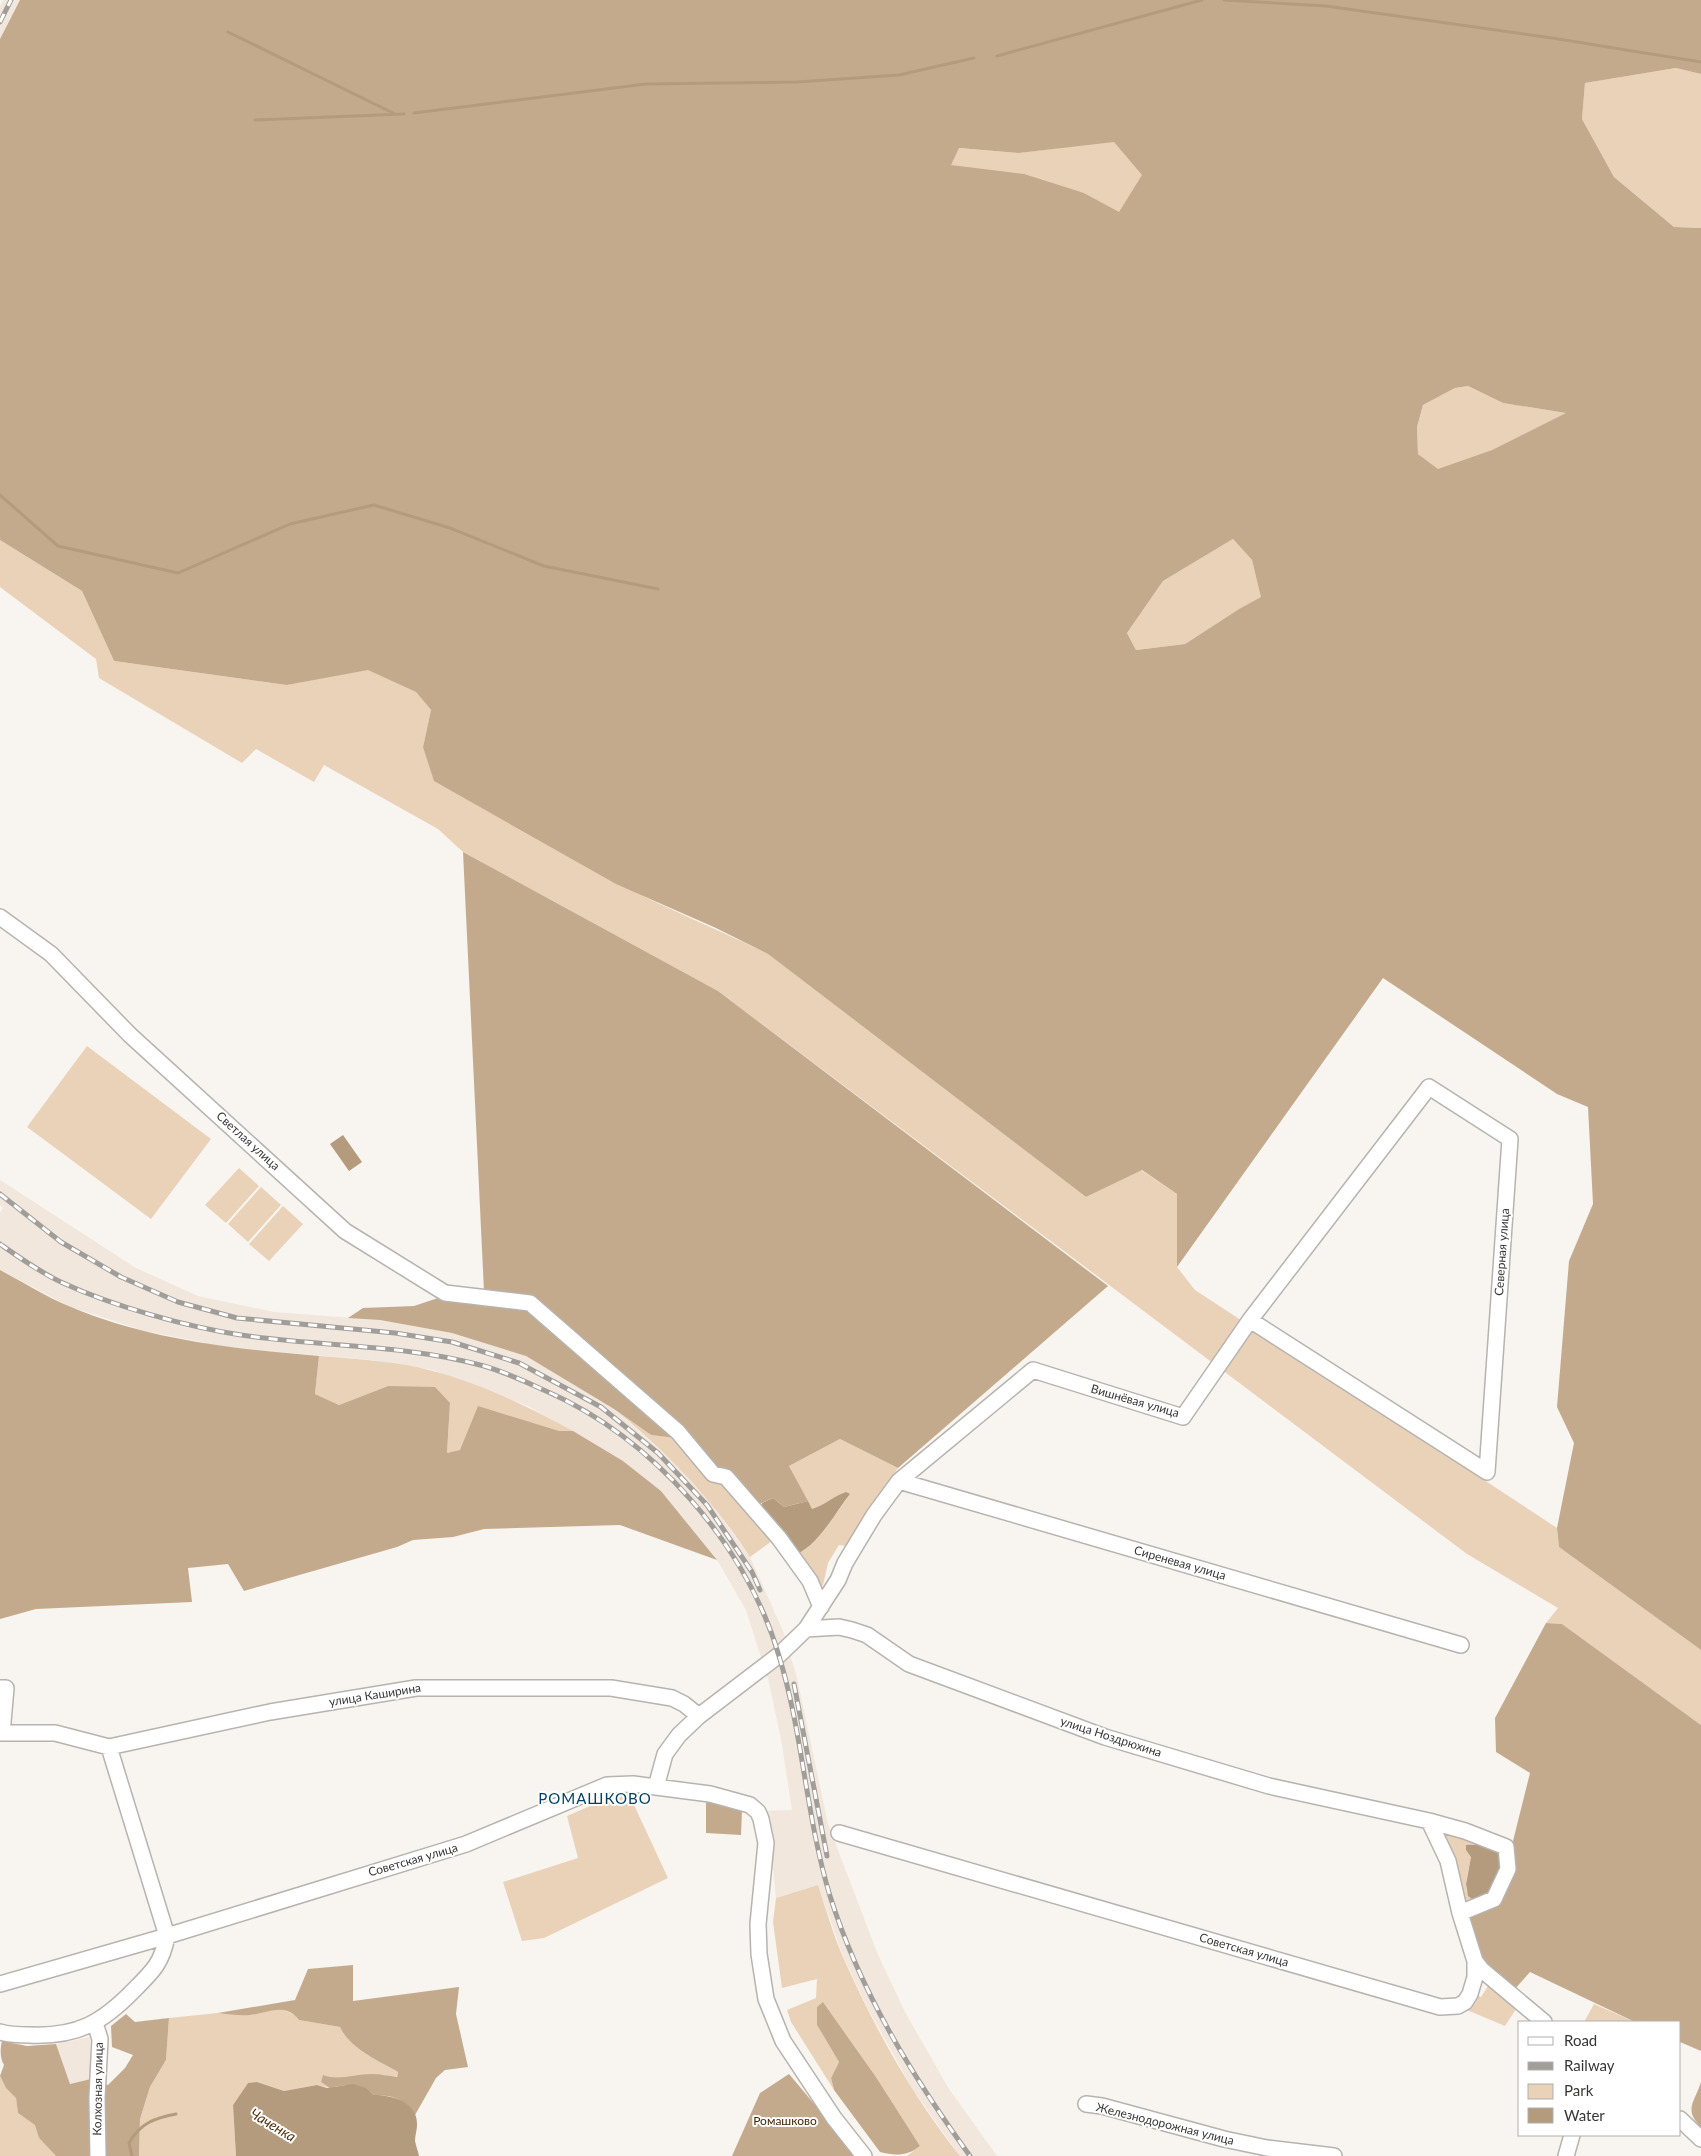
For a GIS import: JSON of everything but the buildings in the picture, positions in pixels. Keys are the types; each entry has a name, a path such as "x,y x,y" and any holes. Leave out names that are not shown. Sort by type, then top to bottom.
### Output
{"street":[{"name":"Светлая улица","path":"0,917 51,954 130,1036 345,1230 444,1293 530,1303 678,1432 713,1474 726,1477 779,1538 810,1581 821,1607"},
{"name":"Северная улица","path":"1429,1087 1510,1139 1487,1472 1250,1320 1429,1087"},
{"name":"Вишнёвая улица","path":"899,1481 1033,1370 1183,1417 1250,1320"},
{"path":"656,1787 671,1744 699,1716 779,1655 806,1629 821,1607 874,1515 899,1481"},
{"name":"Сиреневая улица","path":"899,1481 1461,1645"},
{"name":"улица Ноздрюхина","path":"806,1629 839,1627 867,1635 909,1664 1105,1737 1269,1786 1429,1821 1465,1831 1506,1848 1508,1869 1494,1899 1460,1913"},
{"path":"0,1688 6,1688 2,1733 55,1733 108,1747 167,1936 164,1955 153,1972 111,2013 80,2030 54,2036 0,2032"},
{"name":"улица Каширина","path":"108,1747 270,1712 416,1688 611,1688 672,1698 684,1704 699,1716"},
{"name":"Советская улица","path":"0,1984 167,1936 466,1844 607,1785 621,1783 733,1798 750,1805 758,1812 766,1843 758,1924 759,1954 766,1998 783,2042 834,2118 864,2156"},
{"name":"Советская улица","path":"839,1833 1440,2007 1458,2006 1465,2002 1470,1994 1475,1977 1475,1962 1460,1913 1448,1861 1429,1821"},
{"path":"1475,1962 1543,2021"},
{"name":"Колхозная улица","path":"95,2022 100,2039 96,2097 98,2156"},
{"name":"Железнодорожная улица","path":"1086,2104 1102,2106 1232,2141 1267,2148 1334,2156"},
{"path":"1681,2119 1701,2139"},
{"path":"1566,2156 1572,2136"}],"shaded area":[{"path":"3,0 20,0 0,39 0,6"},
{"path":"0,1180 136,1268 198,1296 274,1312 380,1320 452,1333 526,1356 614,1409 671,1460 710,1502 750,1557 783,1631 797,1678 828,1824 878,1955 905,2012 949,2089 997,2156 960,2156 913,2090 866,2005 843,1956 818,1885 776,1898 772,1858 761,1811 792,1810 782,1745 769,1682 746,1610 717,1560 661,1491 623,1461 528,1406 433,1370 372,1360 232,1348 145,1331 71,1307 0,1270 0,1213 3,1208 0,1205"},
{"path":"90,2037 91,2079 70,2084 56,2044"}],"green space":[{"path":"20,0 1701,0 1701,74 1676,68 1585,83 1582,119 1614,177 1674,227 1701,228 1701,1650 1559,1547 1557,1528 1574,1443 1557,1407 1569,1261 1593,1204 1588,1107 1557,1094 1383,978 1177,1267 1177,1194 1142,1170 1086,1197 768,954 716,928 616,884 434,781 423,747 431,710 416,692 368,670 287,685 114,661 82,591 0,540 0,39","holes":["1114,142 1142,175 1119,212 1084,193 1024,174 951,165 959,148 1019,153","1468,386 1503,403 1566,413 1492,450 1438,469 1418,454 1417,427 1423,405 1455,388","1233,539 1252,560 1261,597 1185,644 1136,650 1127,633 1163,581"]},
{"path":"1676,68 1701,74 1701,228 1674,227 1614,177 1582,119 1585,83"},
{"path":"1114,141 1143,175 1119,213 1084,193 950,165 958,148 1019,153"},
{"path":"1468,386 1503,403 1567,413 1492,450 1438,470 1418,454 1417,427 1423,405 1455,388"},
{"path":"1233,539 1252,560 1262,597 1239,609 1185,644 1136,650 1127,633 1163,581"},
{"path":"0,540 82,591 114,661 287,685 368,669 416,692 431,710 423,747 592,869 657,903 768,954 1086,1197 1141,1170 1177,1194 1177,1267 1195,1290 1557,1528 1559,1547 1701,1650 1701,1725 1562,1624 1546,1623 1558,1608 1467,1554 718,991 463,852 438,829 324,765 314,782 256,749 242,763 99,678 96,659 0,587"},
{"path":"463,852 718,991 1108,1286 898,1468 840,1439 789,1466 808,1501 784,1507 773,1498 757,1505 716,1469 692,1440 651,1435 614,1409 526,1356 452,1333 380,1320 348,1318 363,1308 414,1306 441,1297 487,1307 484,1291"},
{"path":"87,1046 211,1139 151,1219 27,1127"},
{"path":"239,1168 259,1186 226,1223 205,1205"},
{"path":"261,1187 281,1205 248,1242 228,1224"},
{"path":"283,1206 303,1224 269,1261 249,1244"},
{"path":"0,1270 62,1303 131,1328 225,1346 319,1356 315,1394 339,1405 388,1386 435,1387 450,1403 447,1453 460,1450 478,1406 559,1431 573,1431 623,1461 661,1491 717,1560 620,1525 484,1529 453,1537 413,1540 397,1547 244,1591 228,1564 188,1568 192,1602 36,1609 0,1619"},
{"path":"319,1356 391,1363 451,1376 505,1397 573,1431 559,1431 447,1453 450,1403 388,1386 339,1405 315,1394"},
{"path":"614,1409 651,1435 679,1438 776,1538 750,1557 705,1496 671,1460"},
{"path":"840,1439 898,1468 846,1546 839,1545 828,1563 823,1585 813,1593 797,1554 813,1543 850,1494 840,1496 812,1509 789,1466"},
{"path":"1546,1623 1562,1624 1701,1725 1701,2051 1681,2042 1681,2021 1633,2021 1530,1972 1514,1990 1477,1956 1466,1917 1513,1870 1513,1841 1530,1773 1496,1752 1495,1718"},
{"path":"627,1790 668,1878 544,1938 522,1941 503,1882 578,1858 567,1816"},
{"path":"706,1802 742,1810 741,1835 706,1833"},
{"path":"1434,1827 1485,1844 1472,1844 1466,1850 1471,1856 1466,1884 1468,1895 1472,1899 1471,1904 1463,1906"},
{"path":"818,1885 843,1957 881,2035 910,2085 960,2156 907,2156 920,2146 876,2077 823,2002 817,2025 839,2062 831,2078 834,2090 791,2022 787,2010 816,1998 817,1979 782,1988 773,1922 776,1898"},
{"path":"353,1965 353,2001 459,1987 456,2014 468,2067 445,2070 436,2078 415,2115 407,2105 398,2099 374,2095 359,2086 330,2088 321,2082 323,2075 341,2077 372,2074 397,2077 398,2072 357,2048 344,2035 340,2027 299,2020 288,2011 282,2010 246,2015 218,2013 295,2000 308,1969"},
{"path":"1488,1986 1516,2009 1505,2026 1467,2010 1475,1994 1481,1997"},
{"path":"823,2002 876,2077 920,2146 911,2152 891,2154 880,2152 834,2090 831,2078 839,2062 817,2025 817,2007"},
{"path":"1594,2004 1633,2021 1585,2021"},
{"path":"280,2008 295,2015 299,2020 340,2027 344,2035 357,2048 398,2072 396,2077 377,2075 349,2077 321,2082 330,2088 317,2085 284,2091 257,2082 248,2083 233,2105 236,2156 139,2156 140,2119 150,2087 166,2060 169,2018 218,2013 250,2015"},
{"path":"126,2014 135,2022 169,2018 166,2060 150,2087 140,2119 139,2156 56,2156 39,2138 35,2125 18,2113 16,2098 6,2088 0,2076 4,2065 1,2054 2,2041 27,2046 56,2044 70,2084 91,2079 108,2085 125,2068 133,2055 112,2047 111,2026"},
{"name":"Ромашково","path":"789,2074 858,2156 732,2156 760,2093"},
{"path":"0,2076 6,2088 16,2097 18,2113 36,2125 39,2138 56,2156 0,2156"},
{"path":"1701,2082 1701,2127 1693,2115 1692,2105"}],"water":[{"path":"343,1135 362,1162 349,1171 330,1144"},
{"path":"846,1492 850,1494 820,1535 813,1543 797,1554 762,1511 762,1503 773,1498 784,1507 808,1501 812,1509"},
{"path":"1485,1844 1497,1848 1504,1855 1501,1872 1493,1888 1481,1896 1472,1899 1468,1896 1466,1884 1471,1857 1466,1850 1466,1845"},
{"path":"257,2082 284,2091 317,2085 327,2088 353,2084 366,2088 374,2095 388,2096 403,2101 409,2105 416,2117 415,2141 419,2156 236,2156 233,2105 248,2083"}],"waterway":[{"path":"997,56 1202,0"},
{"path":"1224,0 1326,6 1552,38 1701,62"},
{"path":"228,32 395,114"},
{"path":"414,113 646,84 797,82 899,75 974,58"},
{"path":"255,120 404,114"},
{"path":"0,495 58,546 178,573 290,524 374,505 450,528 544,566 658,589"},
{"name":"Чаченка","path":"132,2156 129,2143 143,2126 161,2117 176,2114"}],"railway":[{"path":"0,22 11,0"},
{"path":"0,1194 61,1242 121,1277 178,1302 237,1318 395,1333 452,1342 519,1363 601,1407 658,1453 707,1505 752,1572 760,1590"},
{"path":"0,1244 39,1270 83,1292 197,1327 271,1339 424,1354 492,1368 546,1391 585,1411 623,1436 658,1466 690,1499 719,1535 744,1574 764,1614 787,1685 815,1836 830,1896 842,1931 872,1999 908,2064 970,2156"},
{"path":"794,1684 827,1856"}],"district":[{"name":"РОМАШКОВО","path":"595,1799"}]}
